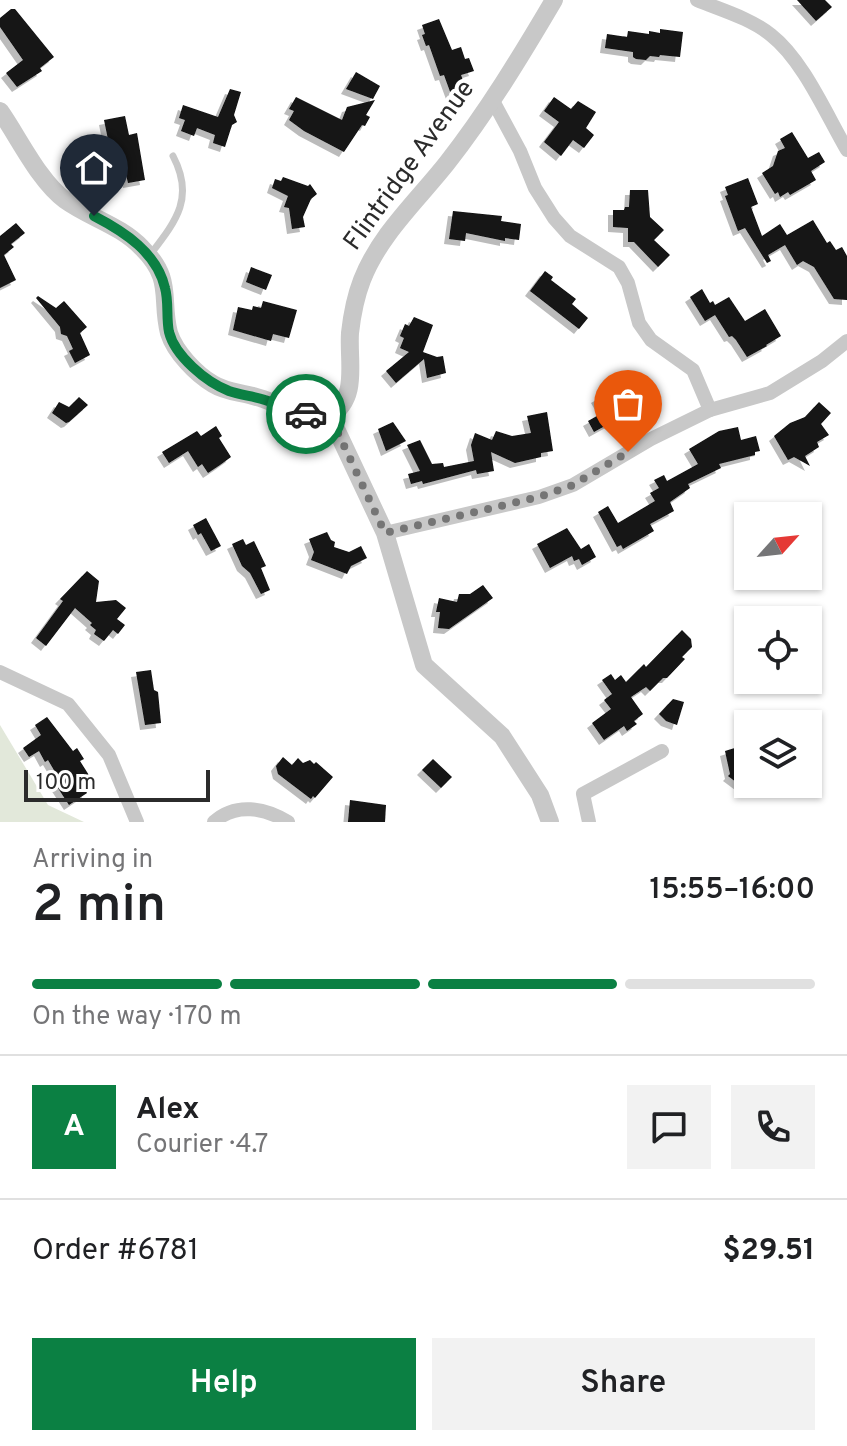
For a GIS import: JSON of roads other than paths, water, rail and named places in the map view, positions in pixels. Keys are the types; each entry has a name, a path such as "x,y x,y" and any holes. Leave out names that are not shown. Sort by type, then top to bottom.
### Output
{"street":[{"name":"Flintridge Avenue","path":"330,416 345,403 350,388 353,307 363,277 403,213 447,162 492,99 554,0"},
{"path":"697,0 759,27 788,52 847,150"},
{"path":"492,99 520,151 535,188 554,218 570,236 619,267 628,283 639,323 651,340 693,370 710,410"},
{"path":"0,111 44,177 64,199 120,229 158,268 166,289 169,332 175,347 211,383 301,413 330,416 385,533 424,665 502,736 540,795 550,822"},
{"path":"385,533 539,497 573,485 651,439 710,410 770,393 822,361 847,341"},
{"path":"0,672 68,704 109,755 137,822"},
{"path":"589,822 583,794 662,751"},
{"path":"214,822 239,809 264,810 288,822"}],"lane":[{"path":"149,257 168,232 181,205 185,187 183,175 173,156"}]}
